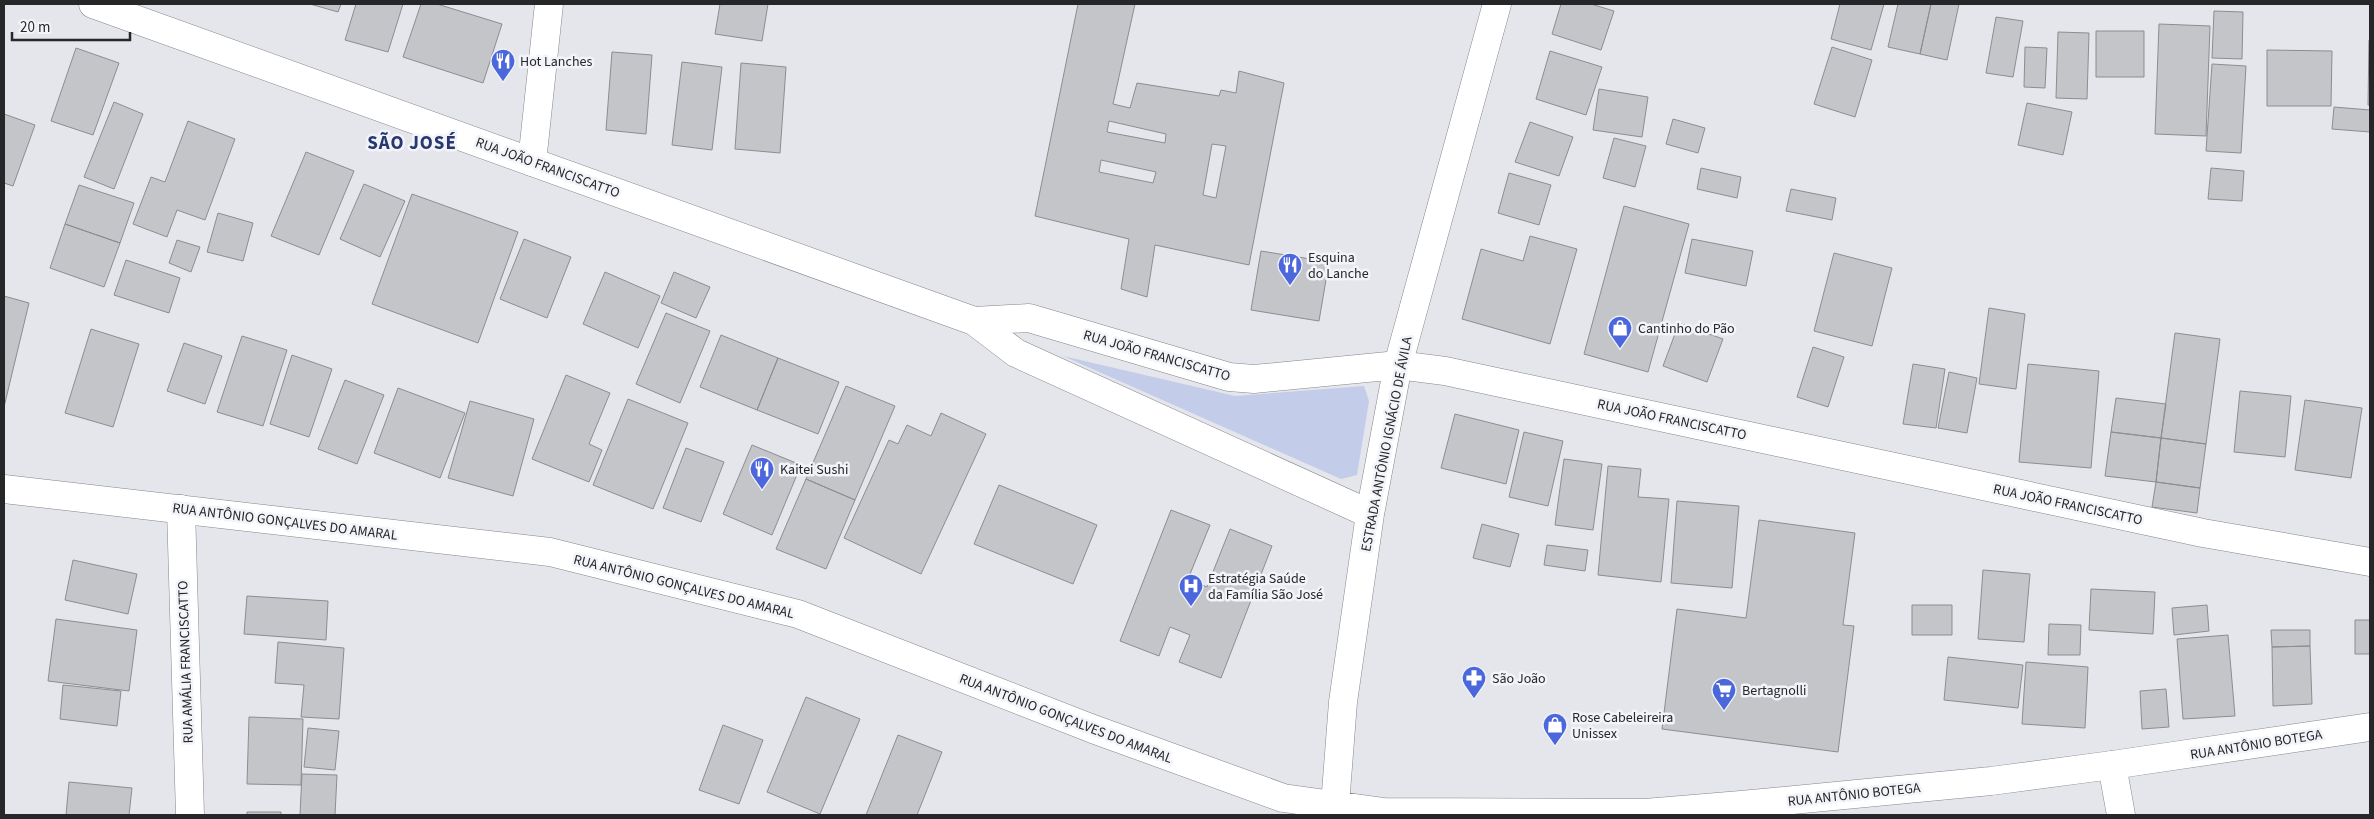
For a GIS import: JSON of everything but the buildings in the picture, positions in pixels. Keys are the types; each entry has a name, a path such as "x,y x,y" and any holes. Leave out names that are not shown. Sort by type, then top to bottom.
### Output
{"street":[{"name":"RUA JOÃO FRANCISCATTO","path":"94,4 974,321 1016,353 1370,514"},
{"path":"532,162 549,4"},
{"name":"ESTRADA ANTÔNIO IGNÁCIO DE ÁVILA","path":"1332,810 1344,702 1370,514 1398,365 1497,4"},
{"name":"RUA JOÃO FRANCISCATTO","path":"974,321 1029,318 1229,377 1254,379 1398,365 1445,371 2203,533 2370,562"},
{"name":"RUA ANTÔNIO GONÇALVES DO AMARAL","path":"4,489 550,552 798,614 1093,730 1283,798 1332,810"},
{"name":"RUA AMÁLIA FRANCISCATTO","path":"181,509 190,815"},
{"name":"RUA ANTÔNIO BOTEGA","path":"1332,810 1538,814 1645,813 1991,781 2370,727"},
{"path":"2112,765 2121,815"}],"shaded area":[{"path":"1063,356 1235,396 1364,386 1369,401 1357,475 1341,479"}],"place":[{"name":"Hot Lanches","path":"503,82"},
{"name":"Esquina do Lanche","path":"1290,286"},
{"name":"Cantinho do Pão","path":"1620,349"},
{"name":"Kaitei Sushi","path":"762,490"},
{"name":"Estratégia Saúde da Família São José","path":"1191,607"},
{"name":"São João","path":"1474,699"},
{"name":"Bertagnolli","path":"1724,711"},
{"name":"Rose Cabeleireira Unissex","path":"1555,746"}],"district":[{"name":"SÃO JOSÉ","path":"412,142"}]}
